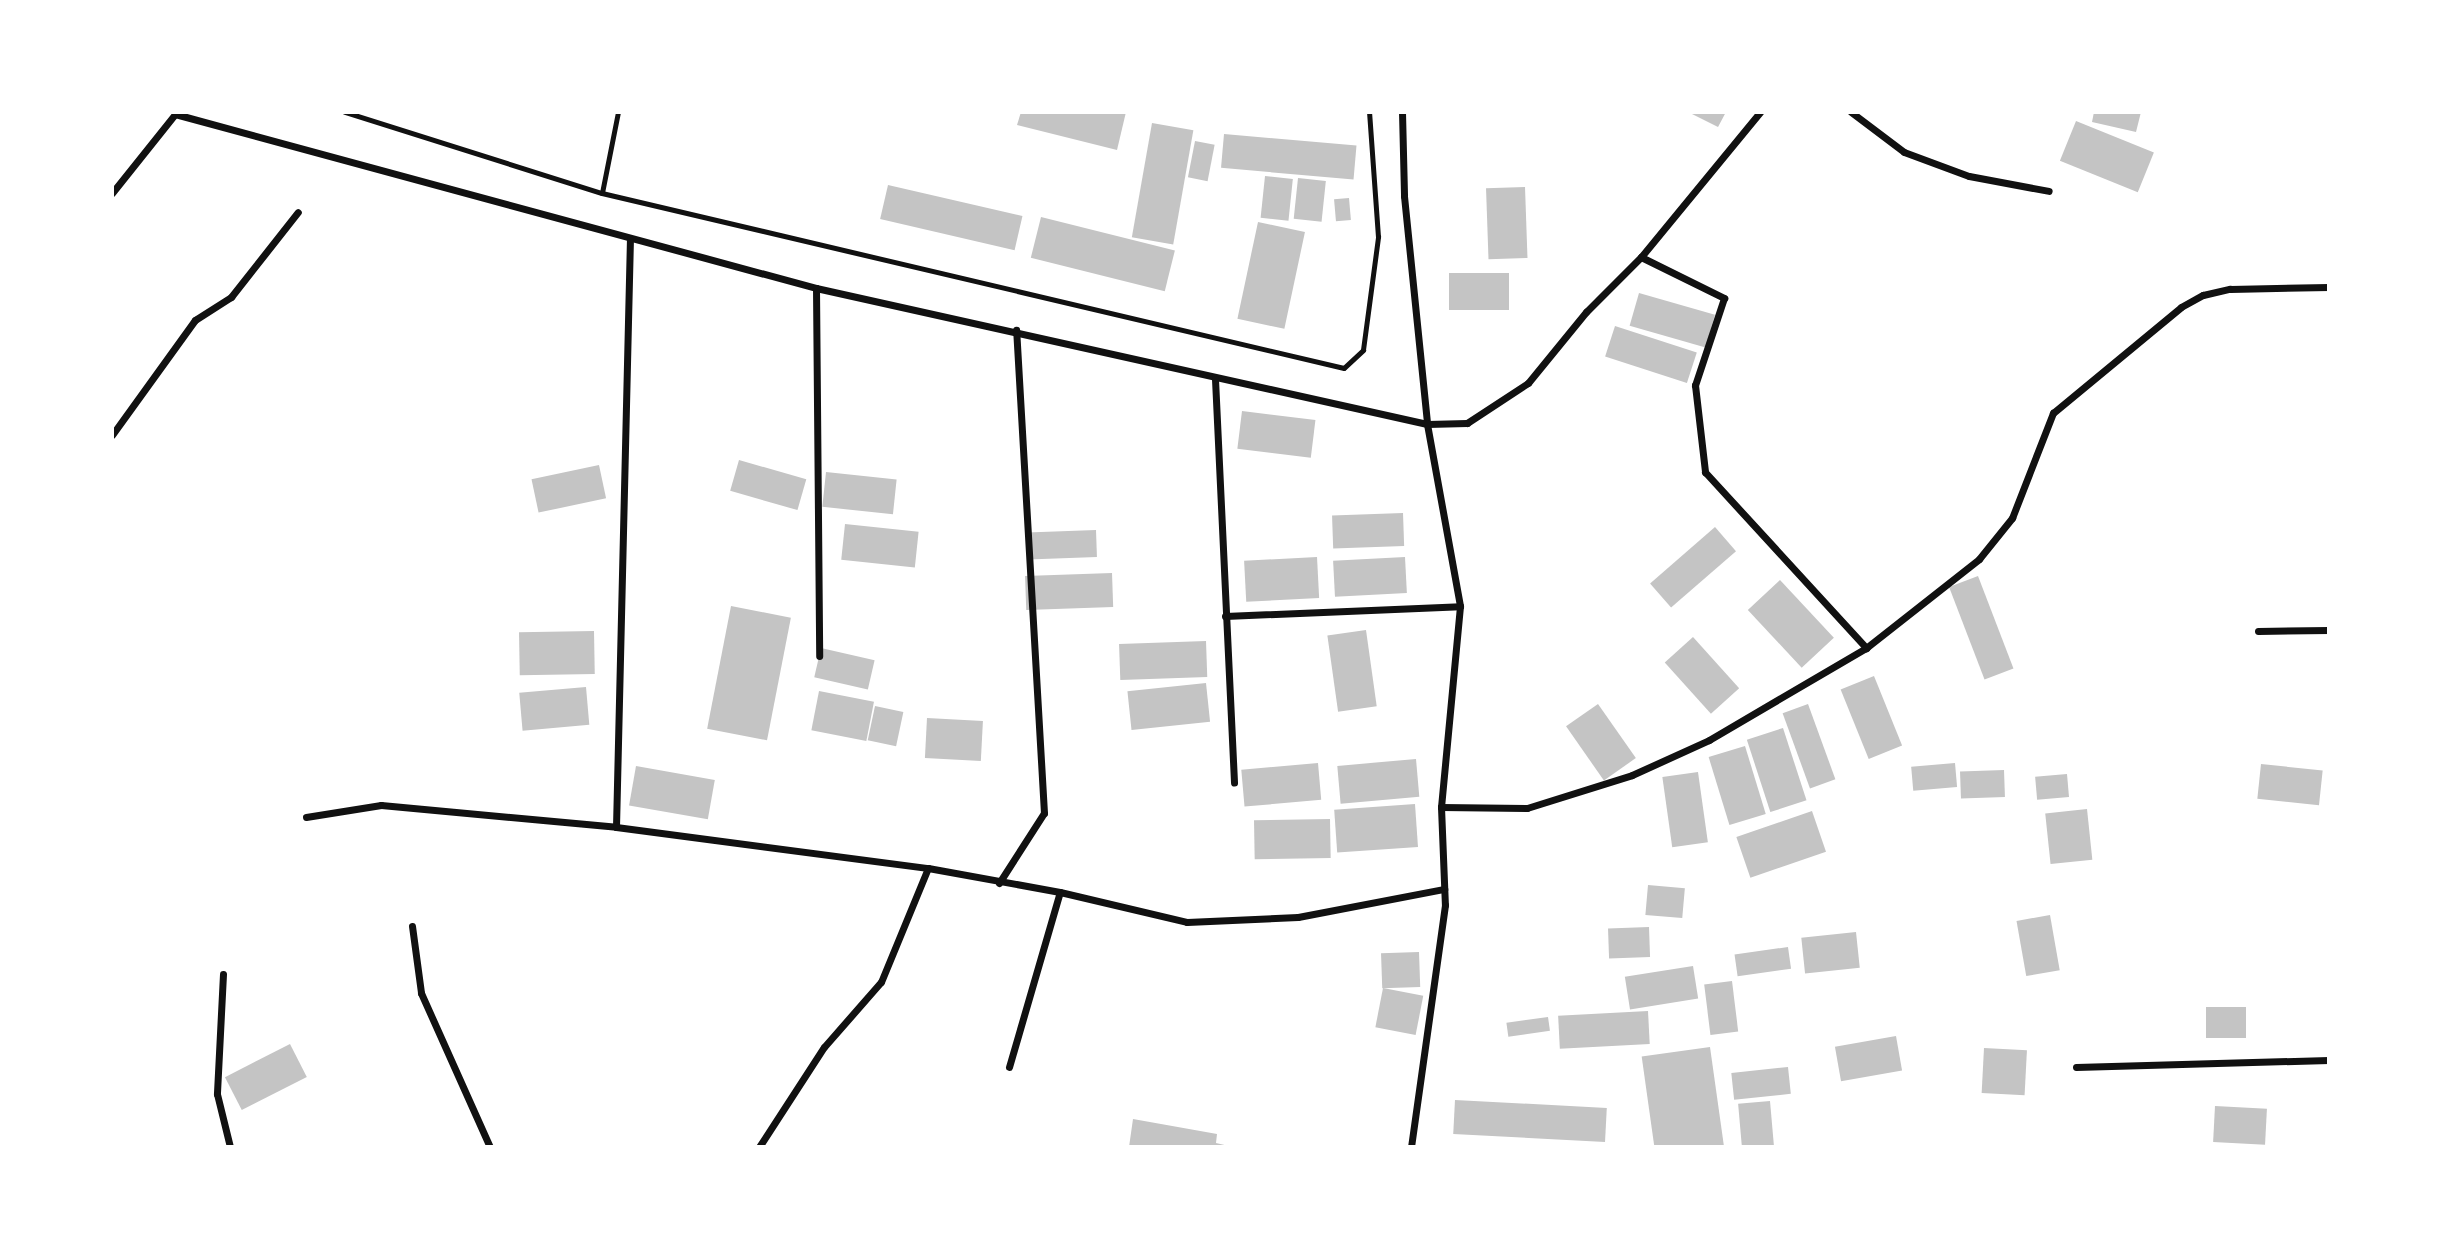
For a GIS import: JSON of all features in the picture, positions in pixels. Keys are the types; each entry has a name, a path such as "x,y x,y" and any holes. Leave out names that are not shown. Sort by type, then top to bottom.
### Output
{"street":[{"path":"1402,112 1404,196 1427,424 1460,606 1441,807 1444,889 1411,1147"},
{"path":"112,193 171,113 816,288 1016,330 1216,379 1427,424 1467,423 1528,383 1586,312 1641,257 1760,112"},
{"path":"1851,112 1904,152 1969,176 2049,191"},
{"path":"112,435 195,320 231,297 298,212"},
{"path":"615,827 630,239"},
{"path":"1641,257 1724,299 1695,385 1704,472 1866,648"},
{"path":"1441,807 1527,808 1632,775 1709,740 1866,648 1979,559 2012,519 2053,413 2181,307 2203,295 2230,289 2329,287"},
{"path":"816,288 819,656"},
{"path":"999,883 1044,813 1016,330"},
{"path":"1216,379 1234,783"},
{"path":"1225,616 1460,606"},
{"path":"2258,631 2329,630"},
{"path":"306,817 381,805 615,827 928,868 1060,892 1188,922 1298,917 1444,889"},
{"path":"759,1147 824,1047 881,982 928,868"},
{"path":"1009,1066 1060,892"},
{"path":"412,926 421,993 490,1147"},
{"path":"223,974 217,1094 230,1147"},
{"path":"2076,1067 2329,1060"}],"lane":[{"path":"345,112 602,193 1344,368 1363,350 1378,237 1369,112"},
{"path":"602,193 618,112"}],"building":[{"path":"1021,112 1126,112 1117,150 1017,125"},
{"path":"1688,112 1726,112 1718,127"},
{"path":"2094,112 2141,112 2136,132 2092,122"},
{"path":"2076,121 2154,152 2138,192 2060,161"},
{"path":"1152,123 1193,130 1173,245 1132,237"},
{"path":"1224,134 1356,146 1354,179 1221,168"},
{"path":"1195,141 1215,145 1208,181 1188,177"},
{"path":"1265,176 1293,179 1288,221 1261,218"},
{"path":"1298,178 1326,181 1322,222 1294,219"},
{"path":"888,185 1022,216 1015,250 880,219"},
{"path":"1525,187 1527,258 1489,259 1486,188"},
{"path":"1349,198 1351,220 1336,221 1334,199"},
{"path":"1041,217 1175,250 1165,291 1031,258"},
{"path":"1258,222 1305,232 1284,329 1237,319"},
{"path":"1449,273 1509,273 1509,310 1449,310"},
{"path":"1639,293 1715,315 1706,347 1630,326"},
{"path":"1615,326 1697,353 1687,383 1605,356"},
{"path":"1242,411 1315,420 1311,458 1237,449"},
{"path":"739,460 806,479 797,510 730,491"},
{"path":"599,465 606,498 539,513 532,479"},
{"path":"826,472 897,479 893,514 822,507"},
{"path":"1403,513 1404,546 1333,548 1332,515"},
{"path":"845,524 919,532 915,568 841,560"},
{"path":"1715,527 1736,551 1671,608 1650,583"},
{"path":"1096,530 1097,557 1028,559 1027,532"},
{"path":"1317,557 1319,598 1246,602 1244,561"},
{"path":"1405,557 1407,593 1335,597 1333,561"},
{"path":"1112,573 1113,607 1026,610 1025,576"},
{"path":"1978,576 2013,668 1985,680 1949,587"},
{"path":"1780,580 1834,638 1802,668 1748,610"},
{"path":"731,606 791,618 767,740 707,729"},
{"path":"1366,630 1377,706 1338,712 1327,635"},
{"path":"594,631 595,674 520,675 519,632"},
{"path":"1693,637 1739,688 1711,714 1665,662"},
{"path":"1206,641 1207,677 1120,680 1119,644"},
{"path":"821,648 875,660 868,690 814,677"},
{"path":"1874,676 1902,746 1869,759 1841,689"},
{"path":"1206,683 1210,722 1132,730 1127,691"},
{"path":"586,687 589,725 523,731 519,693"},
{"path":"819,691 874,702 866,741 811,730"},
{"path":"1598,704 1636,758 1604,780 1566,726"},
{"path":"1808,704 1835,779 1810,788 1783,713"},
{"path":"875,706 903,712 896,746 868,740"},
{"path":"927,718 983,721 981,761 925,758"},
{"path":"1783,728 1806,800 1770,812 1747,740"},
{"path":"1745,746 1766,814 1729,825 1709,757"},
{"path":"1416,759 1419,797 1341,804 1337,766"},
{"path":"1318,763 1321,800 1245,807 1241,770"},
{"path":"1955,763 1957,787 1913,791 1911,767"},
{"path":"2261,764 2323,770 2319,805 2257,799"},
{"path":"636,766 715,780 708,819 629,805"},
{"path":"2004,770 2005,797 1961,799 1960,772"},
{"path":"1698,772 1708,842 1672,847 1662,777"},
{"path":"2067,774 2069,797 2037,800 2035,777"},
{"path":"1415,804 1418,847 1337,853 1334,810"},
{"path":"2087,809 2092,860 2051,864 2045,813"},
{"path":"1812,811 1826,852 1750,878 1736,837"},
{"path":"1330,819 1331,858 1255,859 1254,820"},
{"path":"1648,885 1685,888 1682,918 1645,915"},
{"path":"2050,915 2060,970 2026,976 2017,921"},
{"path":"1649,927 1650,957 1609,958 1608,928"},
{"path":"1856,932 1860,968 1805,974 1801,938"},
{"path":"1788,947 1791,969 1738,976 1735,955"},
{"path":"1419,952 1420,987 1382,988 1381,953"},
{"path":"1693,966 1698,999 1630,1009 1625,977"},
{"path":"1732,981 1738,1032 1710,1035 1704,984"},
{"path":"1383,988 1423,996 1416,1035 1375,1027"},
{"path":"2206,1007 2246,1007 2246,1038 2206,1038"},
{"path":"1648,1011 1650,1044 1560,1049 1558,1016"},
{"path":"1548,1017 1550,1031 1508,1037 1506,1023"},
{"path":"1896,1036 1902,1070 1841,1081 1835,1047"},
{"path":"290,1044 307,1077 242,1110 225,1077"},
{"path":"1710,1047 1724,1147 1654,1147 1642,1057"},
{"path":"1984,1048 2027,1050 2025,1095 1982,1093"},
{"path":"1788,1067 1791,1094 1734,1100 1731,1073"},
{"path":"1455,1100 1607,1108 1605,1142 1453,1134"},
{"path":"1770,1101 1774,1147 1742,1147 1738,1104"},
{"path":"2215,1106 2267,1109 2265,1145 2213,1142"},
{"path":"1133,1119 1217,1134 1216,1143 1233,1147 1129,1147"}]}
